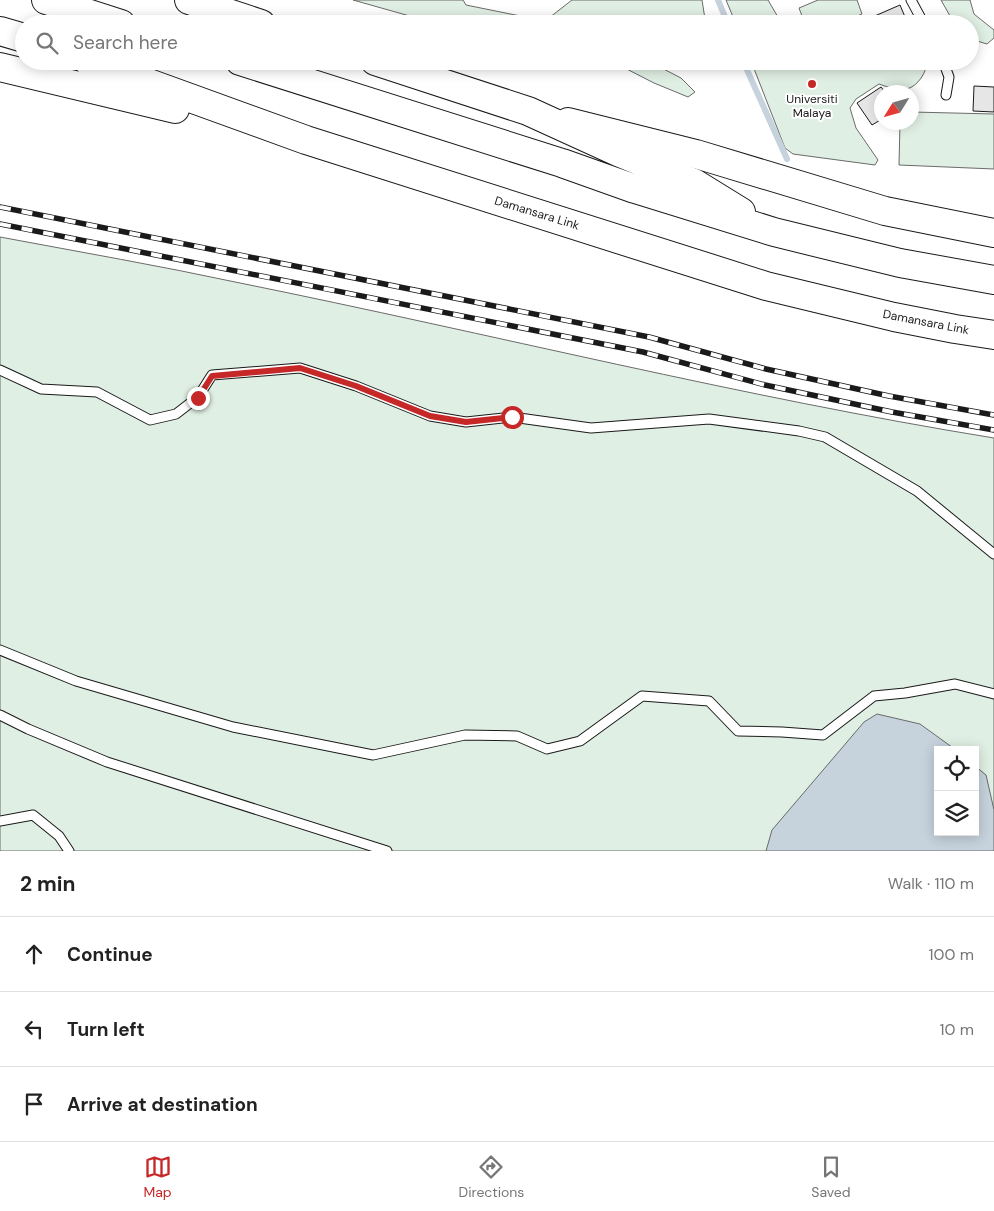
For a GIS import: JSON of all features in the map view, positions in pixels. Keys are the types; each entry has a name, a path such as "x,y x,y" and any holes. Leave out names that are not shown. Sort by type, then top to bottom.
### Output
{"main road":[{"path":"46,0 93,15"},
{"path":"189,0 234,15"},
{"path":"0,31 15,35"},
{"path":"0,67 306,140"},
{"name":"Damansara Link","path":"113,70 306,140 766,286 903,318 994,335"},
{"path":"268,70 774,232 900,263 994,280"},
{"path":"403,70 528,111 696,154 885,211 994,233"},
{"path":"528,111 618,152 694,182 774,232"}],"lane":[{"path":"911,0 919,15"},
{"path":"946,70 949,77 946,95"},
{"path":"0,370 41,389 97,392 150,420 176,414 198,398 212,376 300,368 356,386 430,416 466,422 512,417 591,428 708,419 799,431 825,437 917,491 994,554"},
{"path":"0,650 76,681 233,727 372,755 465,735 516,736 547,749 580,741 642,696 709,701 738,731 823,735 874,696 905,693 955,684 994,694"},
{"path":"0,715 28,729 107,762 387,851"},
{"path":"0,821 33,816 60,836 69,851"}],"green space":[{"path":"353,0 463,0 466,5 515,15 406,15"},
{"path":"572,0 702,0 704,15 553,15"},
{"path":"726,0 768,0 777,15 732,15"},
{"path":"818,0 857,0 862,14 802,15 799,8"},
{"path":"941,0 970,0 975,15 949,15"},
{"path":"979,18 994,30 994,38 987,44 979,42"},
{"path":"629,70 665,70 681,78 695,92 688,97"},
{"path":"755,70 925,70 915,85 874,85 874,87 856,99 850,108 856,128 878,160 875,165 793,154 785,148"},
{"path":"919,112 994,114 994,169 899,165 900,130 919,130"},
{"path":"0,237 210,277 805,404 994,438 994,851 0,851"}],"shaded area":[{"path":"877,714 920,724 950,746 934,746 934,836 979,836 979,769 986,775 994,810 994,851 766,851 772,830 864,722"}],"building":[{"path":"900,5 904,15 877,15"},
{"path":"974,86 994,87 994,112 973,111"},
{"path":"874,92 874,124 872,125 857,103"}],"waterway":[{"path":"718,0 724,15"},
{"path":"747,70 787,159"}],"railway":[{"path":"0,207 649,337 766,369 889,396 994,415"},
{"path":"0,224 643,352 765,385 892,412 994,430"}],"place":[{"name":"Universiti Malaya","path":"812,84"}],"route":[{"path":"198,398 212,376 300,368 356,386 430,416 466,422 512,417"}]}
